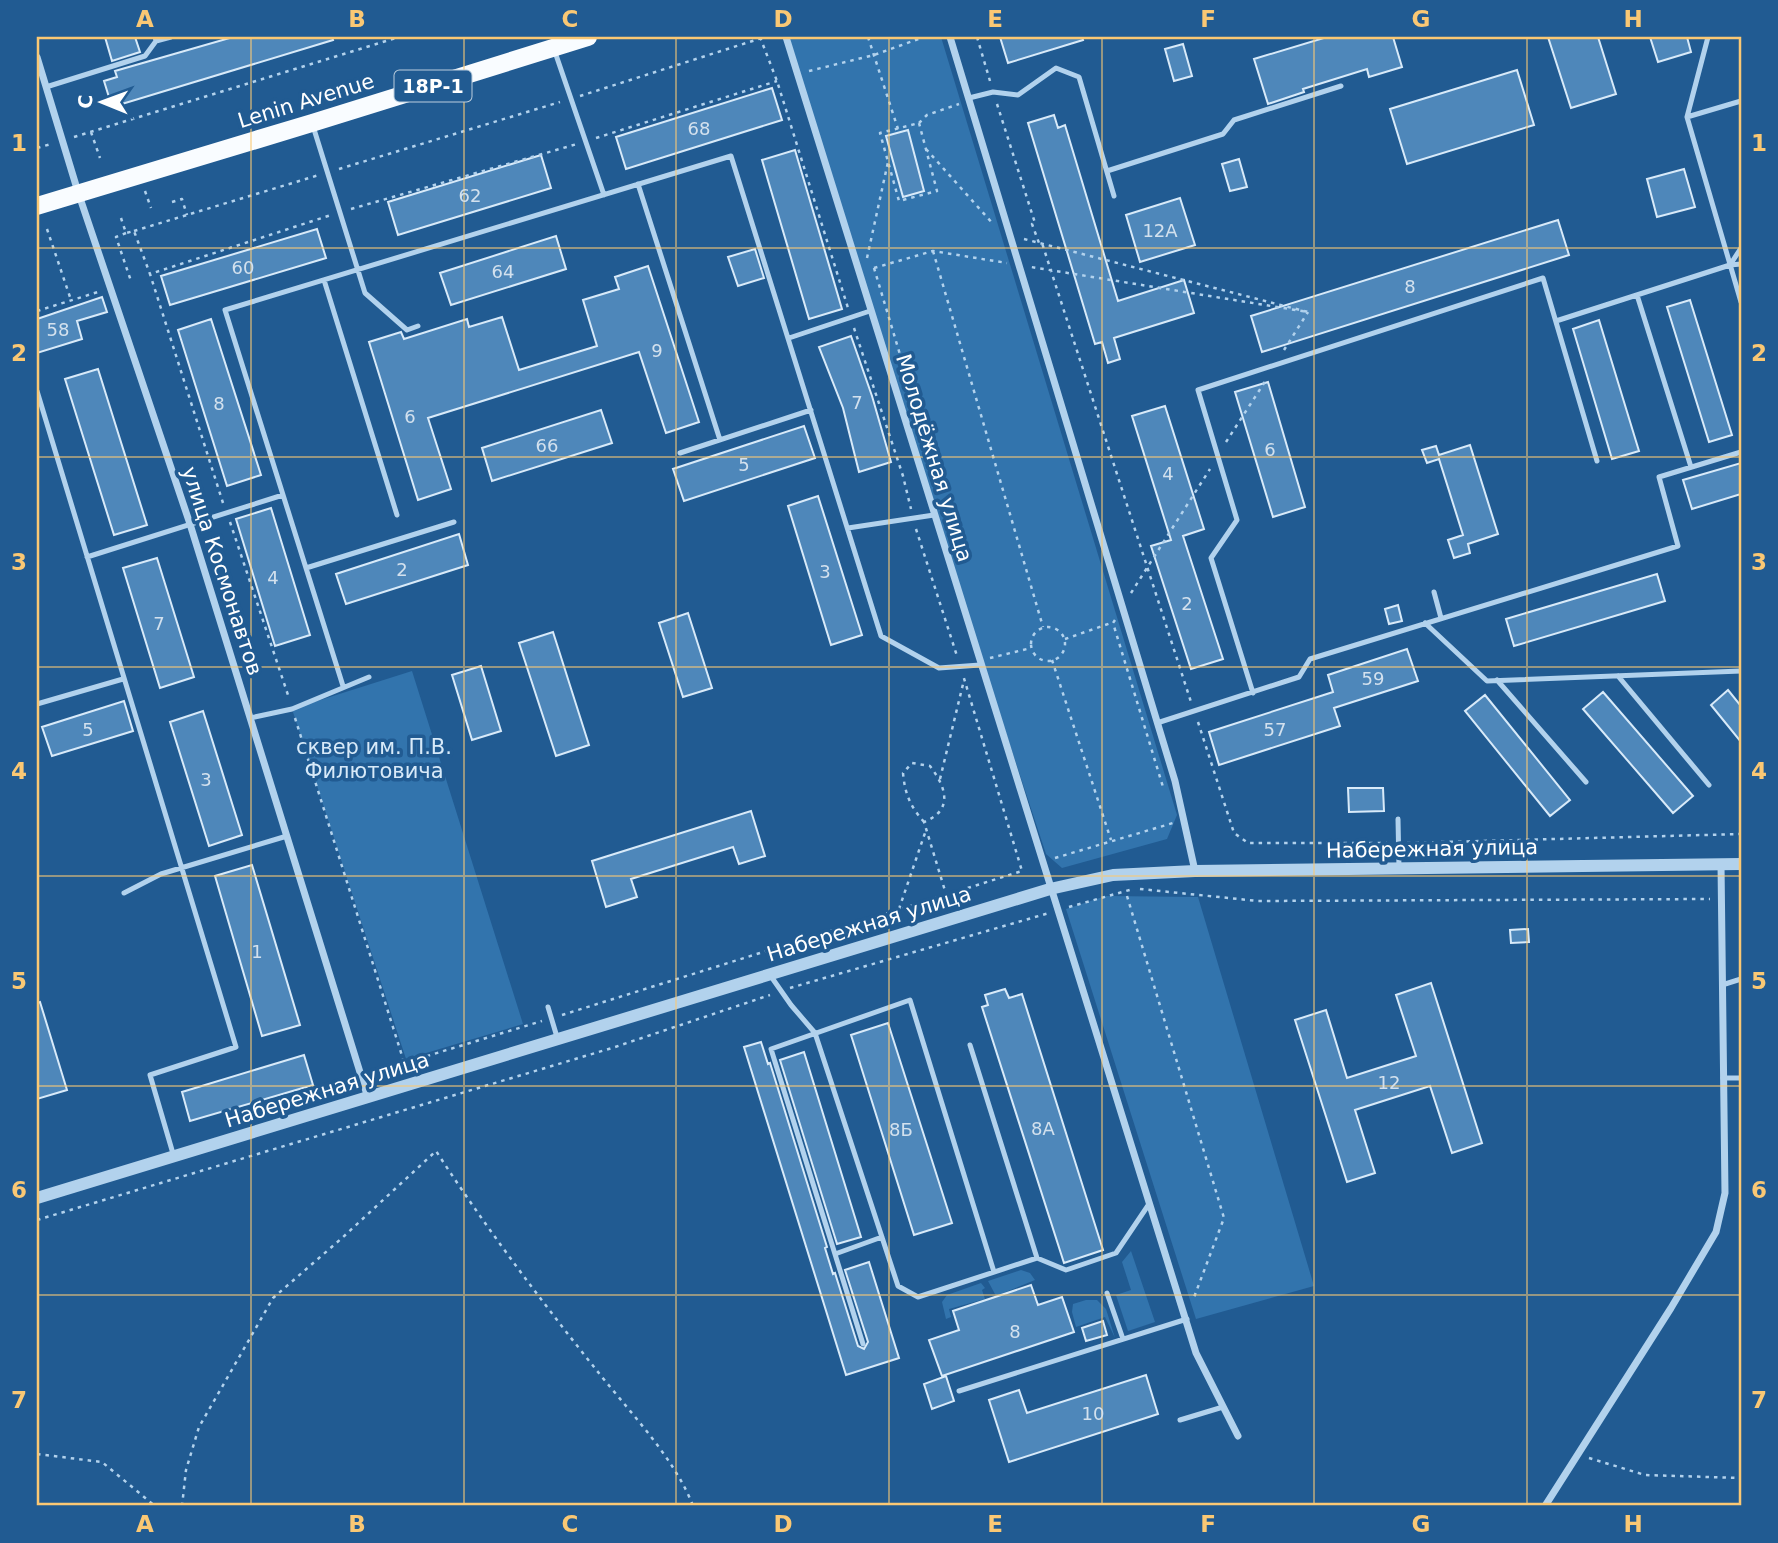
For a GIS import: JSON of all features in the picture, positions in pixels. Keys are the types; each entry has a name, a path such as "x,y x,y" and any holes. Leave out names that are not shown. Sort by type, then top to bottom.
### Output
{"main road":[{"name":"Lenin Avenue","path":"37,206 588,37"}],"street":[{"name":"Молодёжная улица","path":"786,37 1049,889 1196,1353 1238,1436"},
{"path":"950,37 1175,781 1195,871"},
{"name":"улица Космонавтов","path":"37,57 78,192 190,524 368,1098"},
{"path":"1545,1506 1671,1308 1716,1231 1725,1193 1721,864"},
{"name":"Набережная улица","path":"37,1198 1049,889 1113,875 1195,871 1741,864"}],"lane":[{"path":"46,87 145,56 155,39 171,37"},
{"path":"1708,37 1687,117 1741,302"},
{"path":"554,48 604,195"},
{"path":"969,98 993,92 1018,95 1056,68 1079,77 1114,196"},
{"path":"1107,171 1223,134 1234,120 1341,86"},
{"path":"1687,117 1741,101"},
{"path":"312,123 365,293 407,330 418,326"},
{"path":"343,686 225,310 731,156 881,636 939,667 979,663"},
{"path":"638,184 720,440"},
{"path":"1731,265 1741,248"},
{"path":"1556,321 1741,264"},
{"path":"1252,693 1211,558 1237,520 1198,390 1543,278 1597,461"},
{"path":"324,280 397,515"},
{"path":"1637,295 1691,467"},
{"path":"789,338 870,311"},
{"path":"37,391 236,1047 150,1075 174,1157"},
{"path":"680,453 811,410"},
{"path":"1157,723 1299,677 1310,659 1678,546 1659,477 1741,452"},
{"path":"87,557 284,495"},
{"path":"848,528 934,515"},
{"path":"306,568 454,522"},
{"path":"1434,592 1441,618"},
{"path":"1425,623 1487,681 1740,672"},
{"path":"1618,676 1709,785"},
{"path":"250,718 292,709 369,677"},
{"path":"37,704 123,679"},
{"path":"1497,680 1586,782"},
{"path":"1398,819 1399,869"},
{"path":"124,893 181,867 287,836"},
{"path":"770,975 815,1033 898,1286 918,1297 1037,1258 1066,1270 1116,1253 1149,1204"},
{"path":"1722,985 1741,979"},
{"path":"863,1344 771,1049 910,1000 994,1272"},
{"path":"548,1007 558,1040"},
{"path":"970,1045 1037,1258"},
{"path":"1723,1078 1741,1078"},
{"path":"835,1254 882,1237"},
{"path":"1107,1293 1123,1339"},
{"path":"959,1391 1186,1319"},
{"path":"1180,1420 1223,1407"}],"path":[{"path":"37,148 399,37"},
{"path":"131,281 116,237 126,233 571,99 762,37 902,476 1022,871 378,1071"},
{"path":"868,37 898,129"},
{"path":"802,73 874,55 924,37"},
{"path":"977,37 1035,223 1032,224 1039,243 1042,243 1234,833 1248,844 1741,835"},
{"path":"150,274 341,212 777,81"},
{"path":"919,123 937,191 899,201 880,133 919,123 927,115 961,103"},
{"path":"91,132 100,158"},
{"path":"926,149 1000,232"},
{"path":"867,259 888,161"},
{"path":"172,202 182,198 188,216"},
{"path":"121,218 126,233"},
{"path":"47,229 72,300"},
{"path":"134,230 292,709 404,1062"},
{"path":"1013,236 1308,312"},
{"path":"933,251 1043,627"},
{"path":"864,271 933,251 1013,264"},
{"path":"1027,266 1308,312"},
{"path":"37,311 98,292"},
{"path":"1279,358 1308,312"},
{"path":"1221,450 1272,369"},
{"path":"1127,600 1214,461"},
{"path":"1065,639 1113,623 1120,611"},
{"path":"1113,623 1166,796"},
{"path":"1043,627 1058,629 1065,639 1064,650 1058,658 1052,660 1037,657 1031,648 1032,636 1043,627"},
{"path":"979,663 1031,648"},
{"path":"1052,660 1111,841"},
{"path":"940,779 964,680"},
{"path":"924,822 936,817 943,807 945,793 940,779 930,766 912,764 903,773 906,795 924,822 946,894"},
{"path":"1052,859 1174,822"},
{"path":"899,909 926,830"},
{"path":"1127,896 1224,1218 1191,1305"},
{"path":"182,1506 186,1470 199,1427 273,1298 436,1151 503,1250 686,1486 693,1506"},
{"path":"37,1454 102,1462 155,1506"},
{"path":"1576,1454 1645,1475 1741,1478"}],"green space":[{"path":"789,37 941,37 1177,815 1167,839 1062,868 1046,854 984,666"},
{"name":"сквер им. П.В. Филютовича","path":"412,671 523,1024 406,1059 292,709"},
{"path":"1106,896 1198,897 1314,1286 1196,1319 1066,909"},
{"path":"1131,1251 1155,1322 1128,1331 1116,1295 1131,1290 1122,1262"},
{"path":"1021,1270 1030,1273 1035,1280 996,1296 988,1281"},
{"path":"981,1283 985,1288 982,1290 985,1299 949,1309 951,1317 946,1319 942,1302 947,1295"},
{"path":"1097,1300 1106,1309 1115,1338 1105,1317 1076,1327 1073,1304"}],"building":[{"path":"105,37 135,37 140,52 112,61"},
{"path":"233,37 332,37 333,40 112,107 104,81 117,77 115,71"},
{"path":"1000,37 1082,37 1083,40 1008,63"},
{"path":"1327,37 1393,37 1402,67 1369,77 1367,69 1303,89 1304,92 1268,104 1254,59"},
{"path":"1548,37 1598,37 1616,94 1571,108"},
{"path":"1650,37 1687,37 1691,52 1658,62"},
{"path":"1183,44 1192,76 1174,81 1165,49"},
{"path":"1517,70 1534,125 1407,164 1390,109"},
{"path":"772,88 782,120 626,169 616,137"},
{"path":"1054,115 1058,128 1065,125 1118,301 1184,280 1194,313 1114,338 1120,359 1108,363 1102,342 1095,344 1028,123"},
{"path":"908,130 924,191 903,197 886,136"},
{"path":"795,150 842,309 809,319 762,160"},
{"path":"541,155 551,188 398,235 388,202"},
{"path":"1239,159 1247,187 1230,191 1222,164"},
{"path":"1684,169 1695,207 1657,217 1647,179"},
{"path":"1180,198 1195,245 1140,262 1126,215"},
{"path":"1558,220 1569,255 1262,352 1251,316"},
{"path":"317,229 326,258 170,305 161,276"},
{"path":"556,236 566,269 451,305 440,273"},
{"path":"755,249 764,278 738,286 728,257"},
{"path":"648,266 699,422 666,433 639,352 428,418 451,489 418,500 369,342 401,332 404,339 467,319 469,327 502,317 519,370 597,346 583,300 619,289 615,277"},
{"path":"102,297 107,312 77,321 82,339 37,353 37,319"},
{"path":"1690,300 1732,435 1709,442 1667,307"},
{"path":"211,319 261,475 227,486 178,330"},
{"path":"1599,320 1639,451 1612,459 1573,329"},
{"path":"851,336 891,462 859,472 843,408 819,347"},
{"path":"98,369 147,525 114,535 65,379"},
{"path":"1268,382 1305,507 1273,517 1235,392"},
{"path":"1165,406 1204,529 1183,536 1223,659 1191,669 1151,546 1171,540 1132,416"},
{"path":"601,410 612,443 492,481 482,448"},
{"path":"804,426 815,458 684,501 673,469"},
{"path":"1470,445 1498,534 1468,544 1470,553 1454,558 1448,540 1463,535 1439,459 1427,463 1422,450 1436,446 1439,455"},
{"path":"1741,463 1741,494 1692,509 1683,480"},
{"path":"818,496 862,635 831,645 788,506"},
{"path":"271,508 310,635 275,646 236,519"},
{"path":"459,534 468,565 346,604 336,574"},
{"path":"157,558 194,677 160,688 123,568"},
{"path":"1657,574 1665,601 1514,646 1506,619"},
{"path":"1398,605 1402,621 1389,624 1385,609"},
{"path":"688,613 712,688 683,697 659,623"},
{"path":"553,632 589,745 556,756 519,643"},
{"path":"1407,649 1418,681 1334,708 1340,726 1219,765 1209,732 1333,692 1328,675"},
{"path":"481,666 501,731 472,740 452,675"},
{"path":"1728,690 1741,706 1741,742 1711,705"},
{"path":"1603,692 1693,796 1673,813 1583,709"},
{"path":"1485,695 1570,800 1550,816 1465,711"},
{"path":"124,701 133,731 52,756 42,727"},
{"path":"203,711 242,835 209,846 170,722"},
{"path":"1348,788 1383,788 1384,811 1349,812"},
{"path":"751,811 765,856 739,864 733,847 631,879 637,897 606,907 592,861"},
{"path":"252,865 300,1025 262,1036 215,876"},
{"path":"1528,929 1529,942 1511,943 1510,930"},
{"path":"1431,983 1482,1143 1452,1153 1430,1086 1355,1110 1375,1173 1347,1182 1295,1020 1326,1010 1347,1078 1416,1056 1396,995"},
{"path":"1005,989 1009,998 1022,994 1103,1250 1064,1263 982,1007 988,1005 985,995"},
{"path":"40,1002 67,1090 37,1099 37,1003"},
{"path":"888,1023 952,1223 914,1235 851,1035"},
{"path":"761,1042 768,1064 770,1063 833,1274 835,1273 858,1346 864,1349 868,1342 845,1270 869,1262 899,1358 846,1375 744,1047"},
{"path":"804,1052 861,1237 837,1244 780,1060"},
{"path":"304,1055 313,1085 190,1121 182,1092"},
{"path":"1031,1285 1038,1305 1062,1297 1074,1332 942,1376 929,1340 959,1330 953,1311"},
{"path":"1103,1321 1107,1335 1086,1341 1082,1328"},
{"path":"1146,1375 1158,1414 1009,1462 989,1400 1019,1390 1027,1413"},
{"path":"946,1376 954,1401 932,1409 924,1384"}]}
